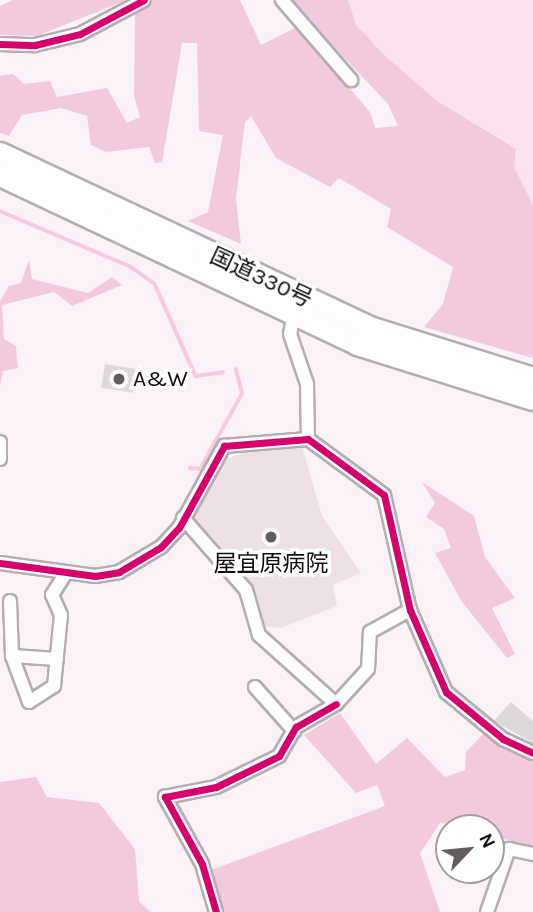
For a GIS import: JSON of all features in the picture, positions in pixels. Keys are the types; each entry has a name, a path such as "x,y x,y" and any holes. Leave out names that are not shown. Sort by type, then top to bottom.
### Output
{"highway":[{"name":"国道330号","path":"0,153 409,364 533,400"},
{"name":"国道330号","path":"0,175 296,305 416,345 533,378"}],"street":[{"path":"0,44 35,45 80,34 144,0"},
{"path":"282,0 351,80"},
{"path":"296,305 290,334 307,384 308,439"},
{"path":"0,563 66,573 119,572 161,547 183,518 224,446 308,439 381,488 410,610 446,692 503,739 533,753"},
{"path":"0,442 0,459"},
{"path":"183,518 246,590 259,635 336,704"},
{"path":"10,601 12,656 29,702 51,692 61,615 52,596 66,573"},
{"path":"216,912 202,864 165,797 216,787 279,756 294,731 336,704 368,669 370,632 410,610"},
{"path":"12,656 57,659"},
{"path":"255,687 294,731"},
{"path":"487,912 509,849 533,854"}],"shaded area":[{"path":"13,0 124,1 37,36 0,35 0,6"},
{"path":"152,0 240,0 261,45 297,27 370,112 375,128 398,126 388,104 290,0 348,0 356,25 385,56 437,101 516,149 514,167 533,205 533,358 424,327 443,304 453,267 387,227 391,209 339,178 330,187 276,158 251,116 245,122 236,198 241,244 188,221 208,212 223,135 199,131 197,43 182,43 162,162 155,163 149,147 106,152 91,145 87,116 61,108 22,115 9,136 0,133 0,76 13,74 24,84 50,81 57,97 107,88 127,123 140,117 134,96 135,15"},
{"path":"320,0 533,0 533,302"},
{"path":"29,260 32,279 88,293 112,277 122,285 72,306 54,292 2,305 4,339 16,346 18,368 3,371 0,386 0,301 9,286 21,283"},
{"name":"屋宜原病院","path":"267,446 302,446 322,516 361,573 333,585 337,606 281,628 261,626 254,604 189,517 221,460"},
{"path":"422,482 474,516 485,557 515,598 492,608 515,654 507,658 462,602 435,553 451,548 444,529 426,517 435,503"},
{"path":"340,713 376,764 407,738 445,777 465,770 466,752 484,733 514,753 533,756 533,846 505,839 505,814 435,814 435,830 420,853 440,912 219,912 211,870 385,806 377,785 356,793 304,735"},
{"path":"36,777 47,797 99,803 135,849 139,901 150,912 0,912 0,782"}],"building":[{"name":"A&W","path":"105,364 137,369 133,393 101,388"},
{"path":"511,702 533,721 533,743 494,721"}],"waterway":[{"path":"0,211 131,267 155,284 196,376 223,372"},
{"path":"190,468 200,469 242,394 236,370"}],"cycle path":[{"path":"0,44 35,45 80,34 144,0"},
{"path":"0,563 95,576 119,572 161,547 179,528 224,446 308,439 384,495 410,610 446,692 503,739 533,753"},
{"path":"216,912 202,864 165,797 216,787 279,756 296,727 336,704"}],"place":[{"name":"A&W","path":"119,379"},
{"name":"屋宜原病院","path":"271,537"}]}
